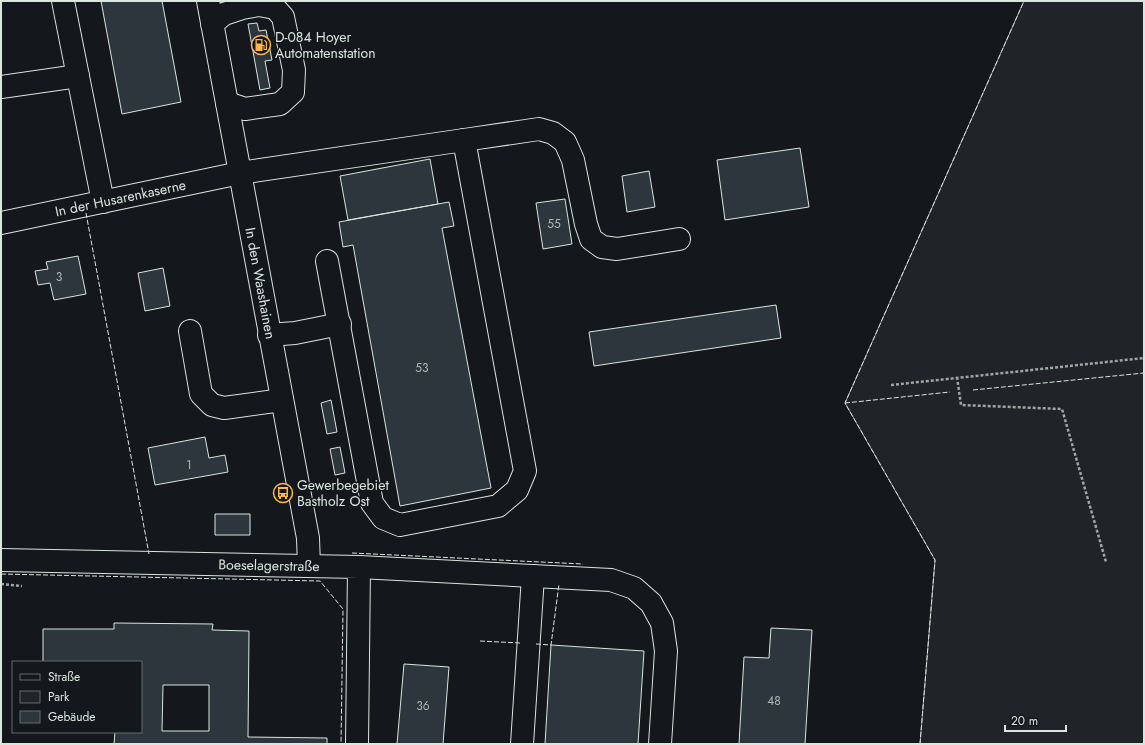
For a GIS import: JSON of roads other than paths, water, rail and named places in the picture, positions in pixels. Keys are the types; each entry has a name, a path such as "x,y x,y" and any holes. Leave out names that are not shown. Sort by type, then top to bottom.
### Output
{"street":[{"path":"63,1 103,202"},
{"name":"In den Waashainen","path":"208,1 308,538 309,566"},
{"path":"212,24 224,14 242,8 259,6 275,8 283,17 294,70 293,92 280,104 245,109 227,104"},
{"path":"1,87 78,76"},
{"name":"In der Husarenkaserne","path":"1,223 240,173 539,129 553,133 565,142 573,160 586,224 592,239 602,247 616,249 679,239"},
{"path":"327,261 340,324 372,504 384,518 400,525 498,506 517,490 525,471 464,140"},
{"path":"269,335 295,333 340,324"},
{"path":"190,330 201,394 212,405 224,408 282,400"},
{"name":"Boeselagerstraße","path":"1,560 359,567 611,580 634,588 651,602 662,623 666,651 660,744"},
{"path":"357,744 359,567"},
{"path":"522,744 533,576"}],"place":[{"name":"D-084 Hoyer Automatenstation","path":"261,45"},
{"name":"Gewerbegebiet Bastholz Ost","path":"283,493"}]}
